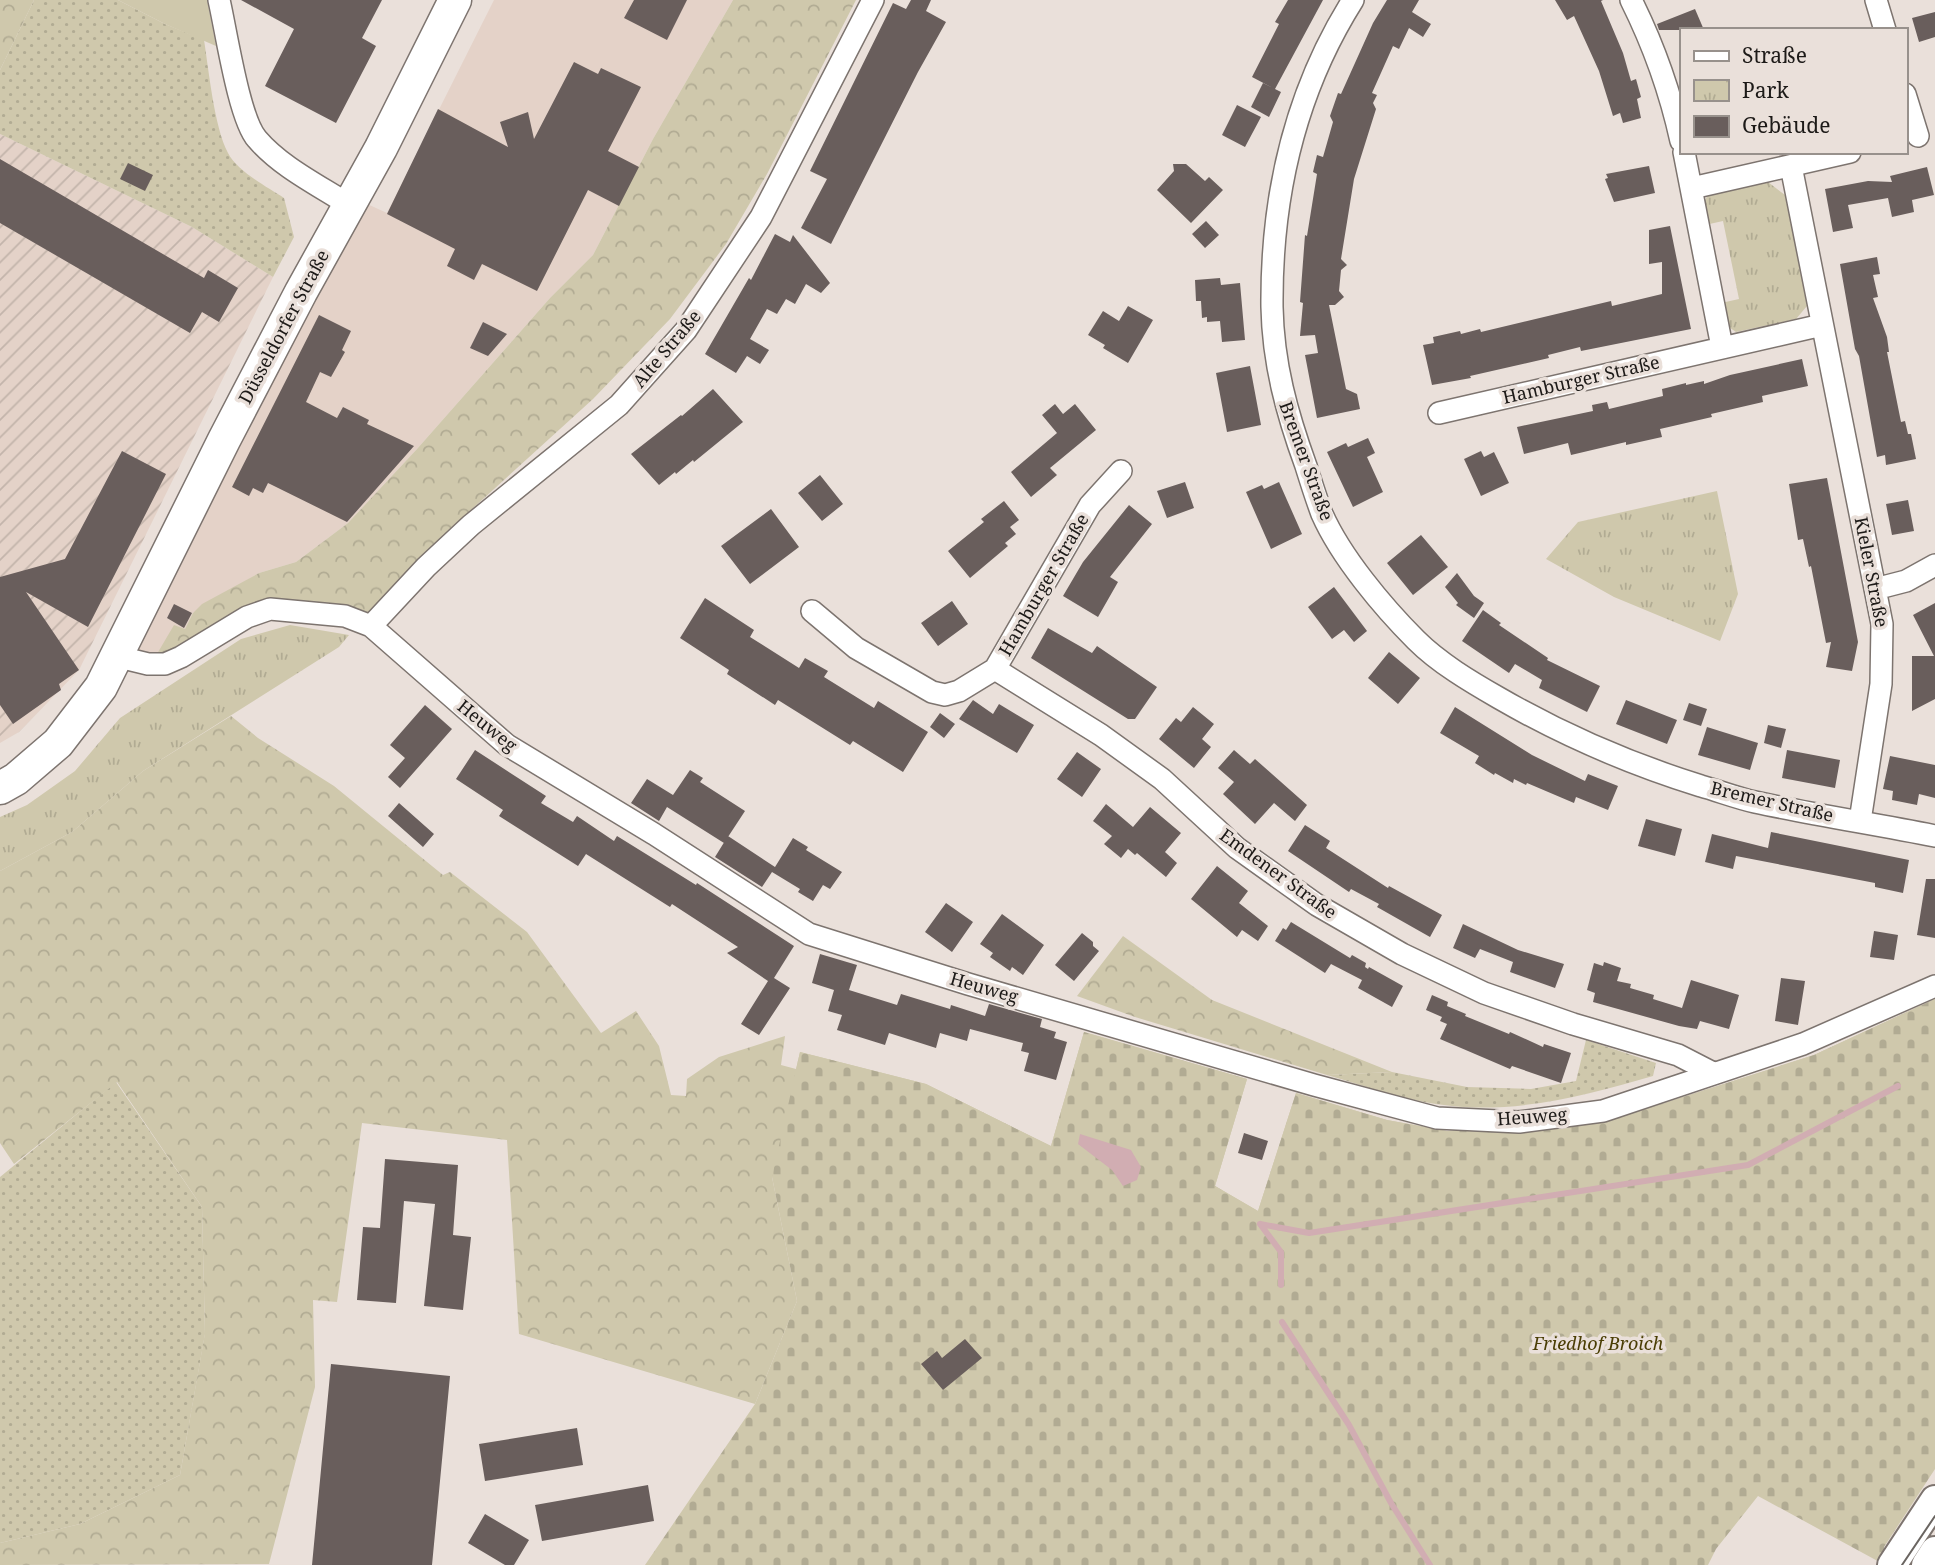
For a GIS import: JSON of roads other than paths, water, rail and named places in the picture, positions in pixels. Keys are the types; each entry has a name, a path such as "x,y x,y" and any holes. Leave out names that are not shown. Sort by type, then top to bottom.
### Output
{"main road":[{"name":"Düsseldorfer Straße","path":"0,789 16,779 58,743 101,687 224,440 381,148 455,0"},
{"path":"1892,1565 1935,1500"},
{"path":"1926,1565 1935,1551"}],"street":[{"path":"219,0 242,107 255,138 279,160 349,205"},
{"name":"Alte Straße","path":"371,626 426,567 471,525 619,405 686,330 761,217 873,0"},
{"name":"Bremer Straße","path":"1353,0 1310,82 1290,142 1279,200 1272,262 1273,341 1281,390 1323,516 1359,576 1418,642 1472,683 1549,727 1646,769 1739,797 1935,836"},
{"path":"1631,0 1647,32 1670,91 1680,136"},
{"path":"1876,0 1884,28"},
{"path":"1907,100 1920,136"},
{"path":"1684,154 1722,347 1822,325"},
{"path":"1692,188 1842,154"},
{"name":"Kieler Straße","path":"1791,166 1882,624 1883,664 1860,821"},
{"name":"Hamburger Straße","path":"1439,413 1722,347"},
{"name":"Hamburger Straße","path":"995,669 1090,505 1121,471"},
{"path":"1875,589 1906,581 1935,565"},
{"name":"Heuweg","path":"115,656 148,664 165,664 247,617 270,609 345,616 371,626 507,745 654,834 809,934 1314,1085 1437,1118 1519,1122 1603,1111 1803,1044 1935,986"},
{"path":"812,611 856,648 932,692 945,695 959,691 995,669"},
{"name":"Emdener Straße","path":"995,669 1101,735 1161,779 1237,848 1317,905 1402,954 1485,993 1573,1024 1678,1055 1713,1073"}],"waterway":[{"path":"1260,1224 1309,1233 1748,1165 1898,1086"},
{"path":"1260,1224 1281,1252 1281,1285"},
{"path":"1282,1322 1349,1425 1391,1503 1430,1565"}],"tram line":[{"path":"1902,1565 1935,1516"}],"park label":[{"name":"Friedhof Broich","path":"1598,1344"}]}
